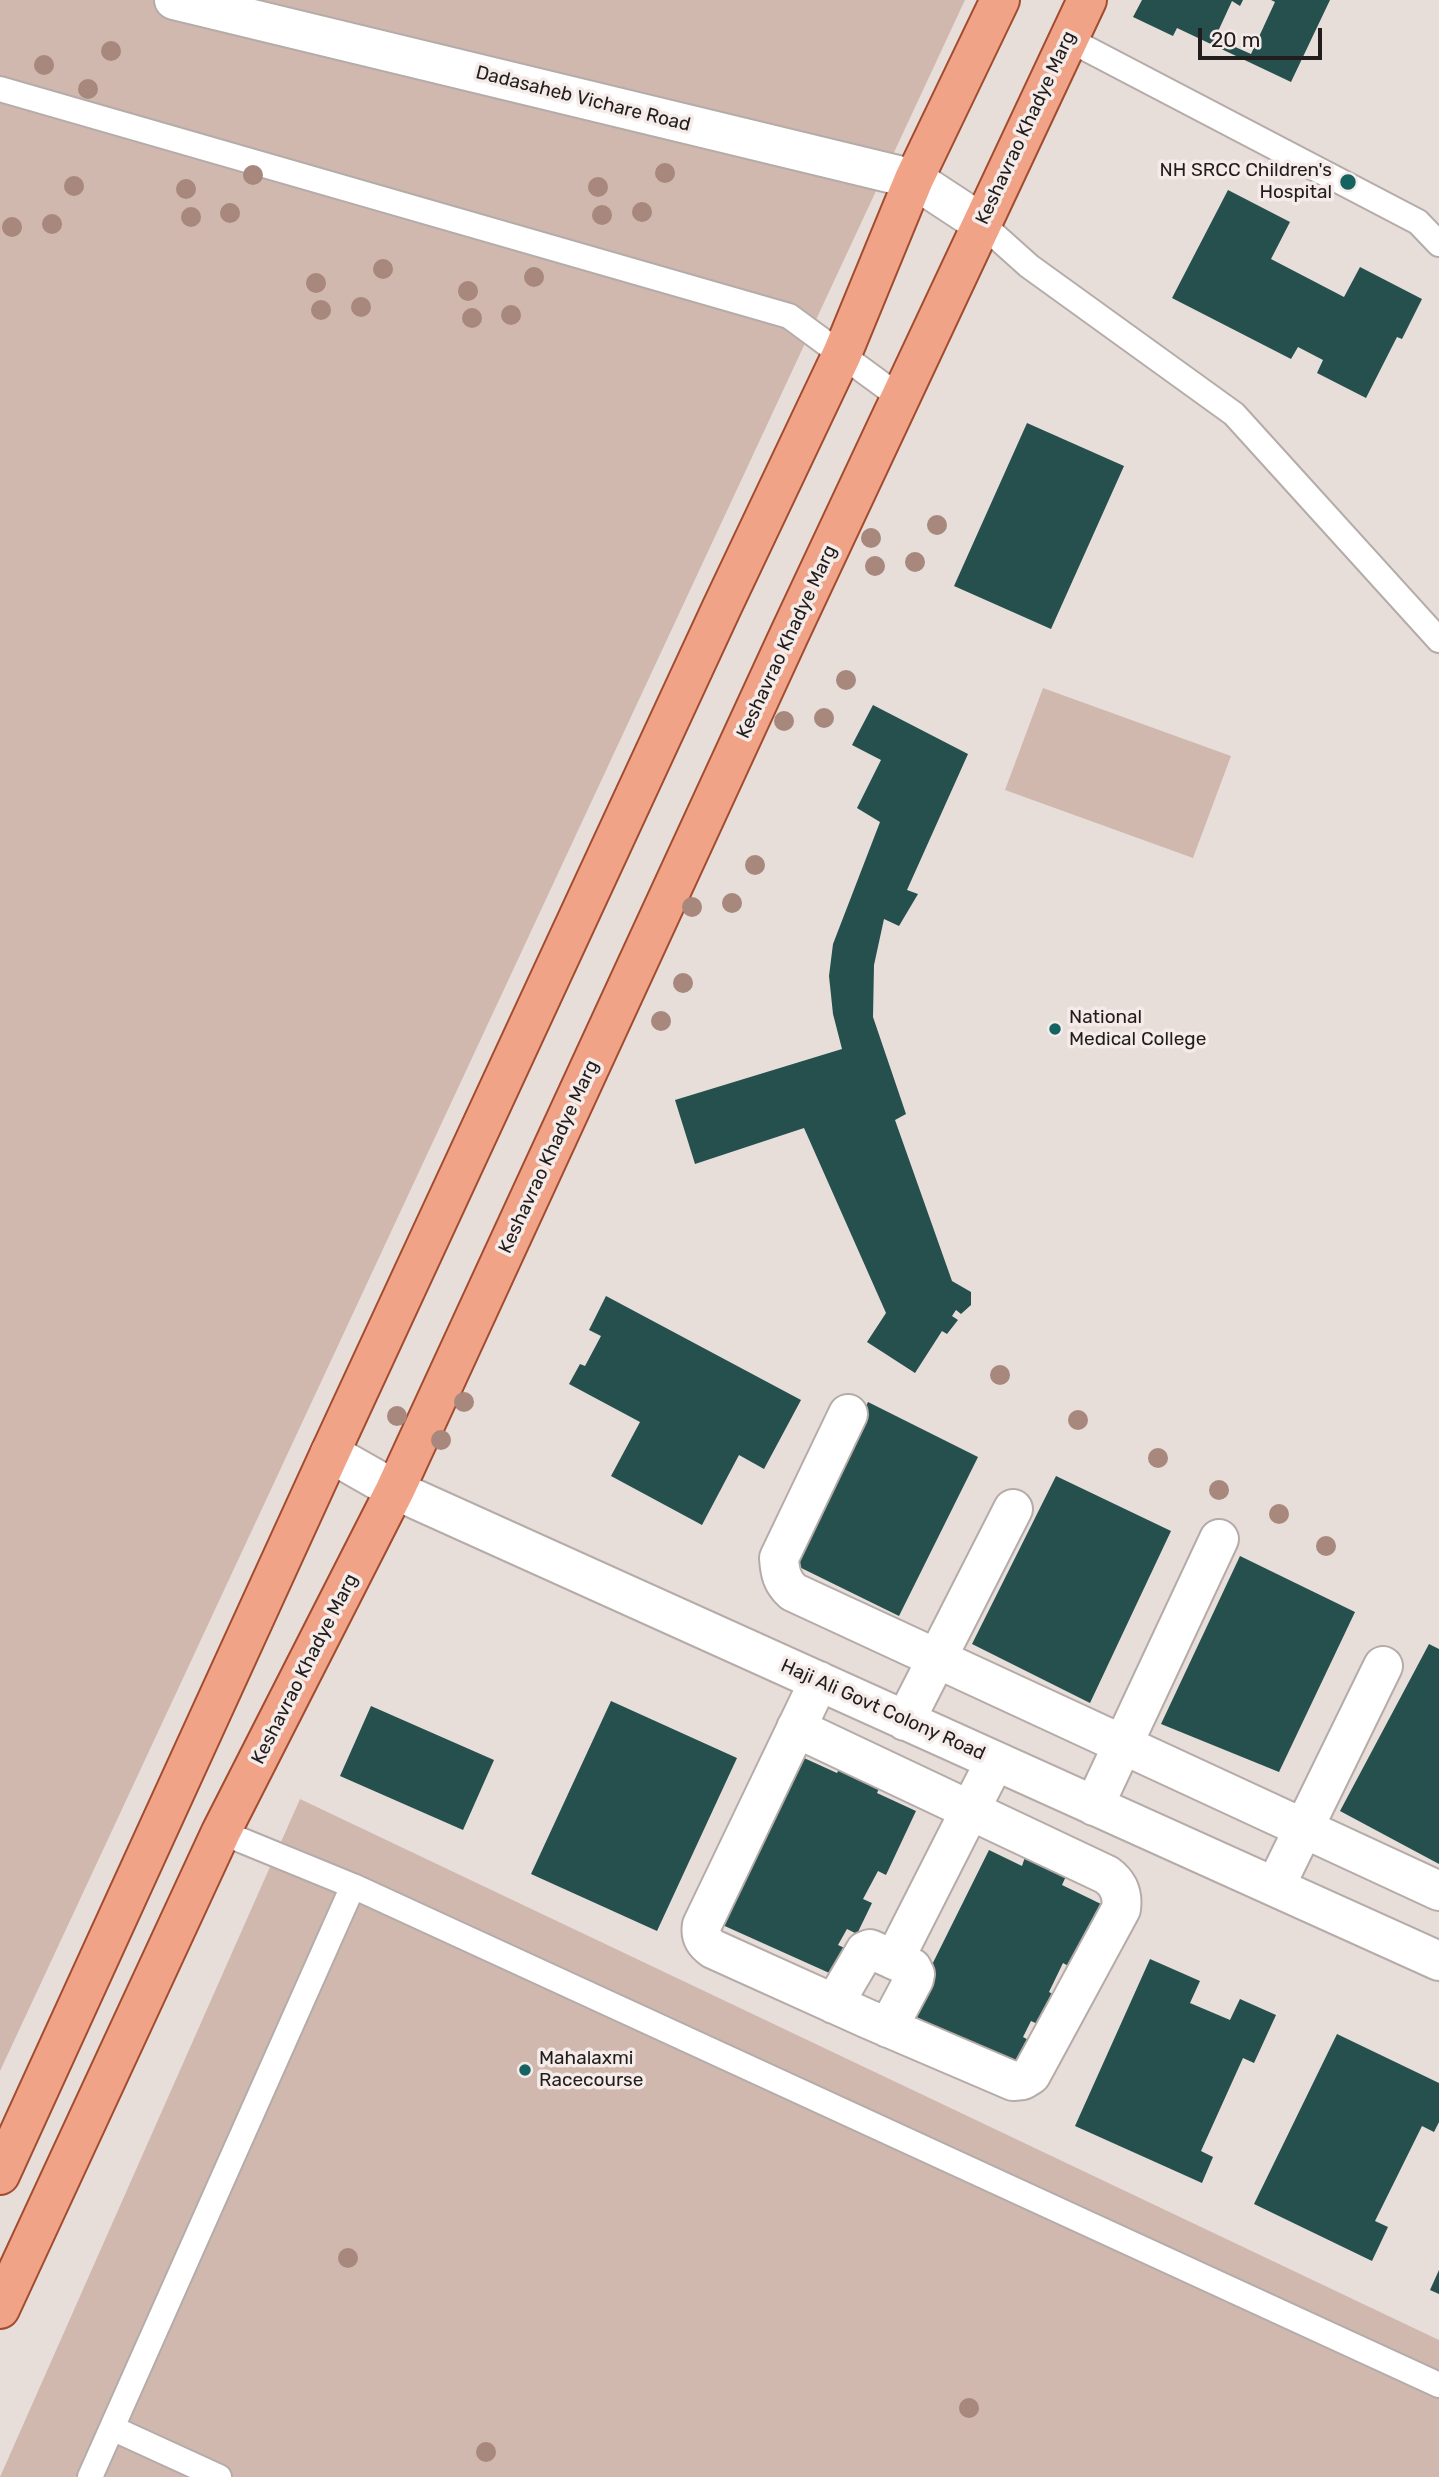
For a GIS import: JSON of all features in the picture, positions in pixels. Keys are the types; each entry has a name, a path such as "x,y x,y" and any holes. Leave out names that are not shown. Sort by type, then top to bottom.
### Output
{"main road":[{"path":"0,2175 330,1453 716,619 842,354 914,179 1000,0"},
{"name":"Keshavrao Khadye Marg","path":"0,2309 221,1832 395,1490 783,648 1087,0"}],"street":[{"name":"Dadasaheb Vichare Road","path":"174,0 914,179 981,223"},
{"path":"848,1414 779,1558 780,1574 785,1585 793,1592 1439,1891"},
{"name":"Haji Ali Govt Colony Road","path":"330,1453 395,1490 1439,1961"},
{"path":"905,1721 1013,1509"},
{"path":"1096,1870 1123,1745 1219,1539"},
{"path":"1275,1887 1383,1667"},
{"path":"796,1728 1115,1881 1123,1899 1121,1909 1031,2075 1023,2080 1013,2081 834,2004 705,1943 701,1933 702,1925 796,1728 820,1681"},
{"path":"894,1960 995,1761"},
{"path":"834,2004 865,1951 870,1949 912,1968 915,1974 888,2028"}],"lane":[{"path":"1068,39 1418,222 1439,244"},
{"path":"0,89 789,317 901,399"},
{"path":"981,223 1029,266 1234,414 1439,640"},
{"path":"221,1832 353,1886 1439,2385"},
{"path":"90,2477 353,1886"},
{"path":"112,2428 219,2477"}],"shaded area":[{"path":"0,0 965,0 0,2071"},
{"path":"1043,688 1231,756 1193,858 1005,790"},
{"name":"Mahalaxmi Racecourse","path":"300,1799 1439,2340 1439,2477 0,2477"}],"building":[{"path":"1142,0 1243,0 1240,6 1232,1 1215,38 1251,54 1275,2 1271,0 1330,0 1291,82 1177,28 1173,36 1133,17"},
{"path":"1228,190 1290,222 1271,259 1344,297 1360,267 1422,299 1402,339 1397,337 1366,398 1317,373 1323,360 1298,347 1291,359 1172,298"},
{"path":"1027,423 1124,466 1051,629 954,586"},
{"path":"873,705 968,754 907,890 918,894 899,926 884,919 874,965 873,1017 906,1114 895,1120 952,1281 971,1292 971,1305 961,1314 956,1310 952,1316 958,1320 947,1334 942,1331 915,1373 867,1342 886,1313 804,1128 695,1164 675,1100 842,1049 833,1014 829,976 833,944 880,822 857,808 881,760 852,745"},
{"path":"606,1296 801,1400 764,1469 739,1455 702,1525 611,1476 640,1422 569,1384 580,1364 585,1366 601,1336 589,1330"},
{"path":"868,1402 978,1457 899,1616 789,1562"},
{"path":"1056,1476 1171,1531 1090,1703 972,1644"},
{"path":"1240,1556 1355,1612 1279,1772 1161,1724"},
{"path":"1429,1644 1439,1649 1439,1864 1340,1811"},
{"path":"611,1701 737,1758 657,1931 531,1874"},
{"path":"371,1706 494,1760 463,1830 340,1776"},
{"path":"804,1758 837,1773 842,1763 882,1782 877,1793 916,1811 886,1875 878,1871 863,1899 872,1903 857,1934 847,1929 838,1945 849,1950 836,1976 718,1923"},
{"path":"989,1850 1022,1866 1026,1854 1067,1874 1062,1885 1101,1904 1070,1967 1063,1963 1049,1992 1056,1996 1042,2026 1031,2021 1023,2037 1034,2043 1021,2068 908,2013"},
{"path":"1150,1959 1200,1981 1190,2003 1230,2020 1240,1999 1276,2015 1254,2063 1243,2058 1201,2151 1213,2157 1202,2183 1075,2126"},
{"path":"1337,2034 1439,2083 1439,2122 1434,2132 1422,2126 1375,2221 1388,2227 1372,2261 1254,2204"},
{"path":"1439,2270 1439,2294 1430,2290"}],"place":[{"name":"NH SRCC Children's Hospital","path":"1348,182"},
{"name":"National Medical College","path":"1055,1029"},
{"name":"Mahalaxmi Racecourse","path":"525,2070"}]}
